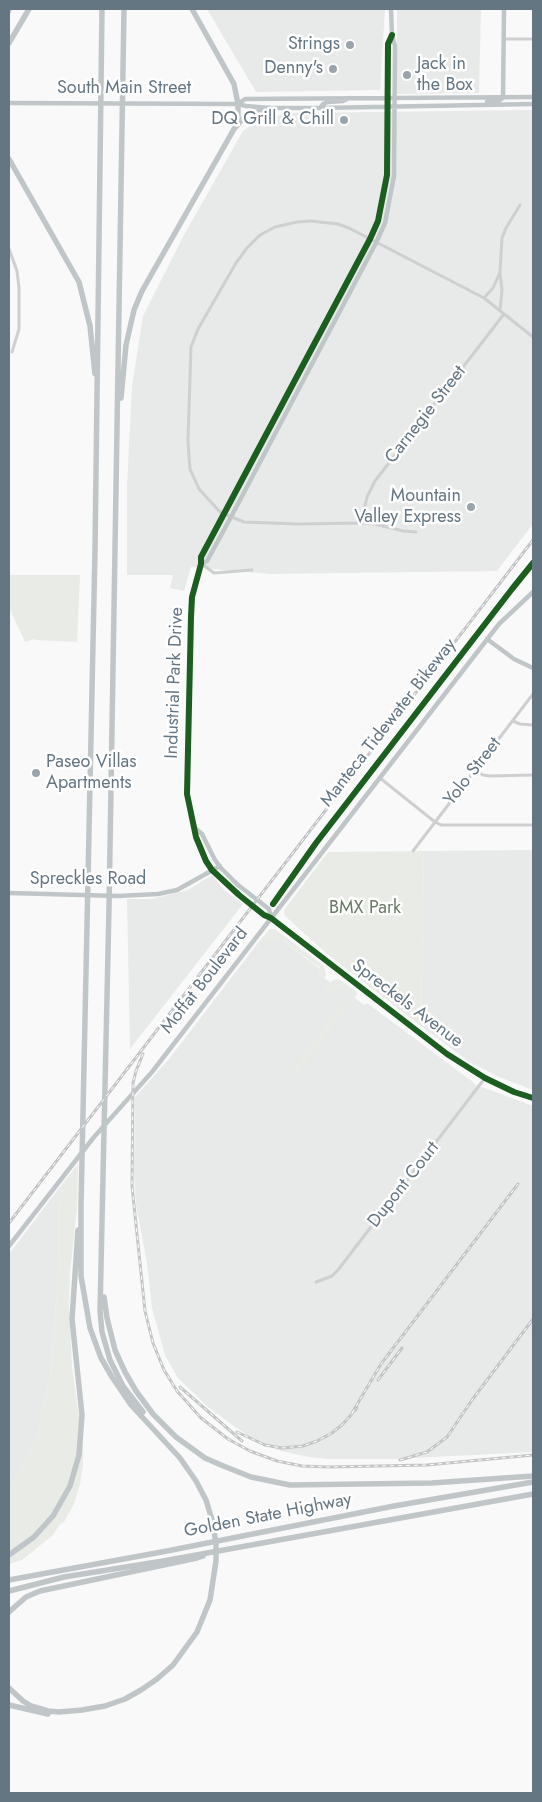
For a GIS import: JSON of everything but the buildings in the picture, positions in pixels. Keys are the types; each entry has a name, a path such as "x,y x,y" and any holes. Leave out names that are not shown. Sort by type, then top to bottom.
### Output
{"highway":[{"path":"9,43 29,9"},
{"path":"102,9 88,904 81,1206 83,1293 90,1328 101,1358 131,1405 190,1470 206,1500 216,1529"},
{"path":"9,1705 44,1714 82,1714 121,1704 153,1686 186,1655 204,1625 214,1601 218,1561 216,1529 212,1507 198,1477 182,1454 131,1398 116,1374 105,1346 100,1311 109,908 124,9"},
{"path":"192,9 234,84 238,104 238,117 234,129"},
{"path":"118,412 126,345 134,310 142,291 234,129 245,116 269,108"},
{"path":"9,159 79,282 90,326 93,367 97,383"},
{"path":"9,1555 34,1537 53,1516 70,1486 79,1455 82,1415 72,1319 76,1247 81,1206"},
{"path":"102,1279 106,1318 113,1343 125,1372 136,1391 153,1414 176,1437 205,1458 221,1466 251,1477 290,1485 432,1483 533,1476"},
{"name":"Golden State Highway","path":"9,1580 394,1506 533,1482"},
{"name":"Golden State Highway","path":"9,1591 64,1577 533,1494"},
{"path":"9,1612 26,1597 40,1591 198,1558 213,1551"},
{"path":"9,1688 30,1706 59,1712 105,1706 125,1699 141,1690 173,1665 197,1632 210,1600 218,1561"}],"street":[{"path":"9,13 11,9"},
{"path":"392,9 392,35"},
{"path":"479,105 503,98 504,9"},
{"name":"Industrial Park Drive","path":"271,918 264,915 239,895 212,870 196,837 187,794 192,597 201,564 201,557 378,221 387,175 388,44 392,35"},
{"name":"Industrial Park Drive","path":"201,564 207,561 385,223 394,176 395,46 392,35"},
{"path":"504,39 533,39"},
{"path":"320,108 323,104 343,101 351,97"},
{"name":"South Main Street","path":"238,104 245,100 351,97 533,97"},
{"path":"288,99 288,108"},
{"name":"South Main Street","path":"9,103 238,104 269,108 533,104"},
{"path":"500,311 502,238 520,204"},
{"path":"416,532 362,523 256,524 244,522 224,514 210,503 199,489 189,462 191,347 198,329 236,263 247,248 266,231 284,224 311,221 338,224 484,298 533,337"},
{"path":"9,249 17,271 19,288 18,329 12,352"},
{"path":"484,298 493,288 500,272"},
{"path":"339,297 345,301"},
{"name":"Carnegie Street","path":"362,523 367,497 373,483 504,314"},
{"path":"322,328 329,332"},
{"path":"201,564 214,573 252,570"},
{"name":"Moffat Boulevard","path":"9,1246 94,1137 152,1072 499,624 533,592"},
{"path":"487,639 514,659 533,668"},
{"name":"Yolo Street","path":"413,851 533,694"},
{"path":"513,721 520,724 533,725"},
{"path":"475,770 483,775 490,776 533,775"},
{"path":"380,778 435,822 451,826 533,825"},
{"name":"Industrial Park Drive","path":"195,828 202,834 220,866 238,885 269,908 271,918"},
{"name":"Spreckles Road","path":"9,894 118,896 158,894 177,890 220,866"},
{"name":"Spreckels Avenue","path":"271,918 447,1054 485,1078 514,1092 533,1098"},
{"name":"Dupont Court","path":"316,1282 324,1280 338,1270 485,1078"}],"shaded area":[{"path":"207,9 385,9 380,90 256,92"},
{"path":"397,9 481,9 479,93 397,94"},
{"path":"533,110 533,524 497,571 270,574 191,567 184,591 170,588 173,575 127,575 127,487 132,386 143,316 184,235 243,131 250,126 251,120 292,113"},
{"path":"533,850 533,1090 499,1077 468,1061 421,1026 424,851"},
{"path":"212,875 224,890 243,904 130,1049 127,899 152,899 188,890"},
{"path":"279,938 320,969 317,972 331,983 325,990 330,994 337,984 364,1005 367,1003 474,1084 533,1106 533,1452 393,1459 327,1459 281,1451 248,1436 209,1408 178,1378 165,1355 152,1308 147,1263 136,1205 134,1175 135,1097 169,1059 261,939 262,942"},
{"path":"59,1188 58,1279 50,1377 37,1435 24,1464 9,1490 9,1254"}],"green space":[{"path":"9,575 80,575 77,642 34,639 25,642 9,607"},
{"name":"BMX Park","path":"424,851 421,1026 326,953 284,915 284,910 328,852"},
{"path":"270,929 275,929 324,966 325,978 317,972 320,968 279,938 277,941 262,942 261,939"},
{"path":"337,979 358,993 354,998 337,984 330,994 325,990 332,981"},
{"path":"342,1002 348,1006 297,1074 292,1070"},
{"path":"78,1164 77,1209 70,1273 69,1305 72,1366 83,1447 80,1484 74,1504 64,1522 60,1524 53,1535 22,1560 9,1564 9,1490 24,1464 37,1435 50,1377 58,1279 59,1188"}],"railway":[{"path":"9,1223 533,540"},
{"path":"143,1054 133,1083 132,1186 145,1311 153,1343 164,1370 177,1391 201,1418 228,1439 250,1451 277,1461 302,1466 427,1465 533,1455"},
{"path":"352,1413 381,1364 518,1184"},
{"path":"400,1460 427,1452 447,1437 472,1400 533,1319"},
{"path":"378,1380 402,1348"},
{"path":"180,1387 242,1441"},
{"path":"237,1432 265,1445 282,1448 303,1446 332,1433 357,1408"}],"cycle path":[{"path":"392,35 388,44 387,175 378,221 201,557 201,564 192,597 187,794 196,837 206,861 212,870 239,895 447,1054 485,1078 514,1092 533,1098"},
{"name":"Manteca Tidewater Bikeway","path":"273,904 316,843 533,563"}],"place":[{"name":"Strings","path":"350,45"},
{"name":"Denny's","path":"333,69"},
{"name":"Jack in the Box","path":"407,75"},
{"name":"DQ Grill & Chill","path":"344,120"},
{"name":"Mountain Valley Express","path":"471,507"},
{"name":"Paseo Villas Apartments","path":"36,773"}]}
